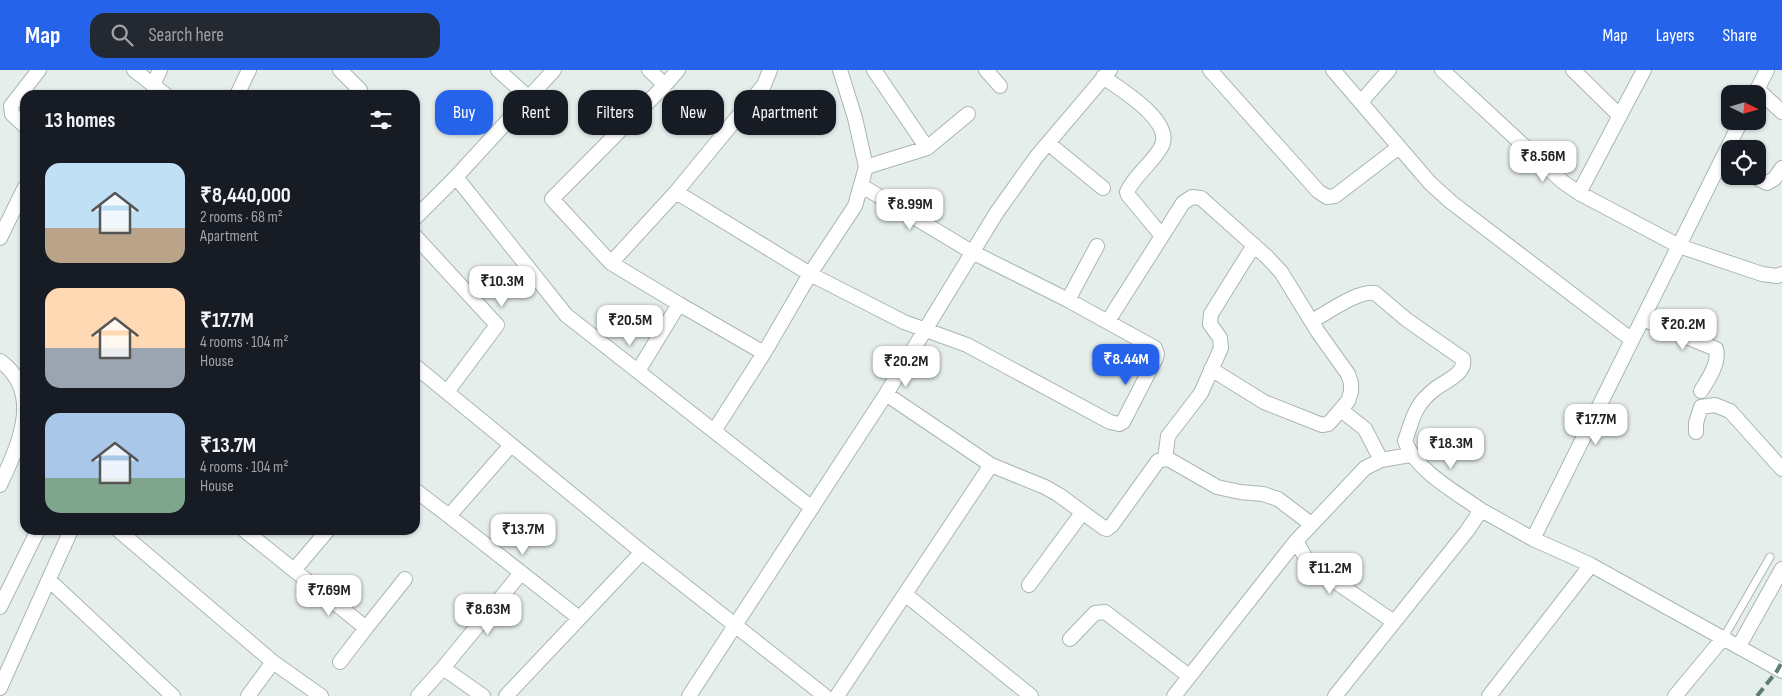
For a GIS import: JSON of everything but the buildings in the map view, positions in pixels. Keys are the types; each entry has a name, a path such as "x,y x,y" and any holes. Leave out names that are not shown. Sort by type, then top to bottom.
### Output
{"street":[{"path":"23,90 39,70"},
{"path":"134,70 157,90"},
{"path":"158,90 160,70"},
{"path":"239,90 249,70"},
{"path":"340,70 360,90"},
{"path":"498,70 520,90"},
{"path":"536,90 554,70"},
{"path":"649,70 665,85"},
{"path":"678,70 552,199 611,262 764,353"},
{"path":"611,262 676,192 760,91 770,70"},
{"path":"714,431 764,353 810,274 855,206 862,186 866,167 840,70"},
{"path":"874,70 927,148"},
{"path":"986,70 1000,86"},
{"path":"1210,70 1324,196 1335,196 1400,147"},
{"path":"1333,70 1430,183 1451,202 1632,340"},
{"path":"1361,102 1389,70"},
{"path":"1442,70 1563,182 1579,193 1679,246 1762,274 1777,276 1782,274"},
{"path":"1573,70 1620,116"},
{"path":"1579,193 1644,70"},
{"path":"1759,85 1767,70"},
{"path":"689,696 886,394 997,212 1048,143 1107,73 1151,114 1162,132 1164,140 1160,150 1127,192 1162,236"},
{"path":"20,94 11,106 12,114 20,121"},
{"path":"1766,99 1782,112"},
{"path":"866,167 927,148 968,114"},
{"path":"420,213 503,126"},
{"path":"1048,143 1103,188"},
{"path":"1766,182 1768,183 1774,179 1782,168"},
{"path":"1533,539 1679,246 1721,171"},
{"path":"456,177 566,315 812,508"},
{"path":"676,192 810,274 904,322 967,345 1110,422 1119,424 1123,422 1157,354 1152,345 972,252 862,186"},
{"path":"1108,321 1183,204 1188,199 1197,196 1208,202 1281,272 1348,374 1351,392 1348,401 1328,424 1318,424 1264,402 1211,369"},
{"path":"0,238 20,197"},
{"path":"420,241 497,325 447,392"},
{"path":"1165,459 1168,436 1201,393 1218,356 1222,343 1210,324 1211,314 1254,245"},
{"path":"1068,300 1097,246"},
{"path":"1312,321 1360,295 1369,292 1375,293 1407,320 1463,359 1464,364 1460,372 1435,389 1417,407 1405,441 1410,455 1431,474 1481,510 1533,539 1591,565 1724,637 1782,671"},
{"path":"638,371 679,304"},
{"path":"1643,320 1716,349 1717,358 1712,373 1702,391"},
{"path":"0,361 20,380"},
{"path":"420,370 642,552 825,696"},
{"path":"886,394 991,464 1045,487 1059,495 1099,526 1107,529 1158,461 1165,459 1217,486 1240,492 1263,494 1278,499 1311,524"},
{"path":"1696,432 1696,423 1701,407 1715,405 1730,411 1782,469"},
{"path":"1341,410 1365,429 1381,460"},
{"path":"0,485 15,454 20,435"},
{"path":"450,516 511,445"},
{"path":"1174,696 1296,541 1365,468 1381,460 1410,455"},
{"path":"837,696 991,464"},
{"path":"420,494 578,618"},
{"path":"1335,696 1467,531 1481,510"},
{"path":"1028,585 1082,513"},
{"path":"0,607 36,535"},
{"path":"0,688 69,535"},
{"path":"124,535 273,662 320,696"},
{"path":"250,535 366,628"},
{"path":"294,570 324,535"},
{"path":"1296,541 1308,562 1394,622"},
{"path":"506,696 642,552"},
{"path":"1489,696 1591,565"},
{"path":"1740,646 1782,569"},
{"path":"418,696 521,573"},
{"path":"340,662 405,579"},
{"path":"49,580 173,696"},
{"path":"905,594 1031,696"},
{"path":"1070,639 1096,613 1105,612 1189,676"},
{"path":"1675,696 1724,637"},
{"path":"248,696 273,662"},
{"path":"443,668 483,696"},
{"path":"0,693 3,696"}],"lane":[{"path":"1724,637 1770,557"}],"railway":[{"path":"1757,696 1782,662"}]}
